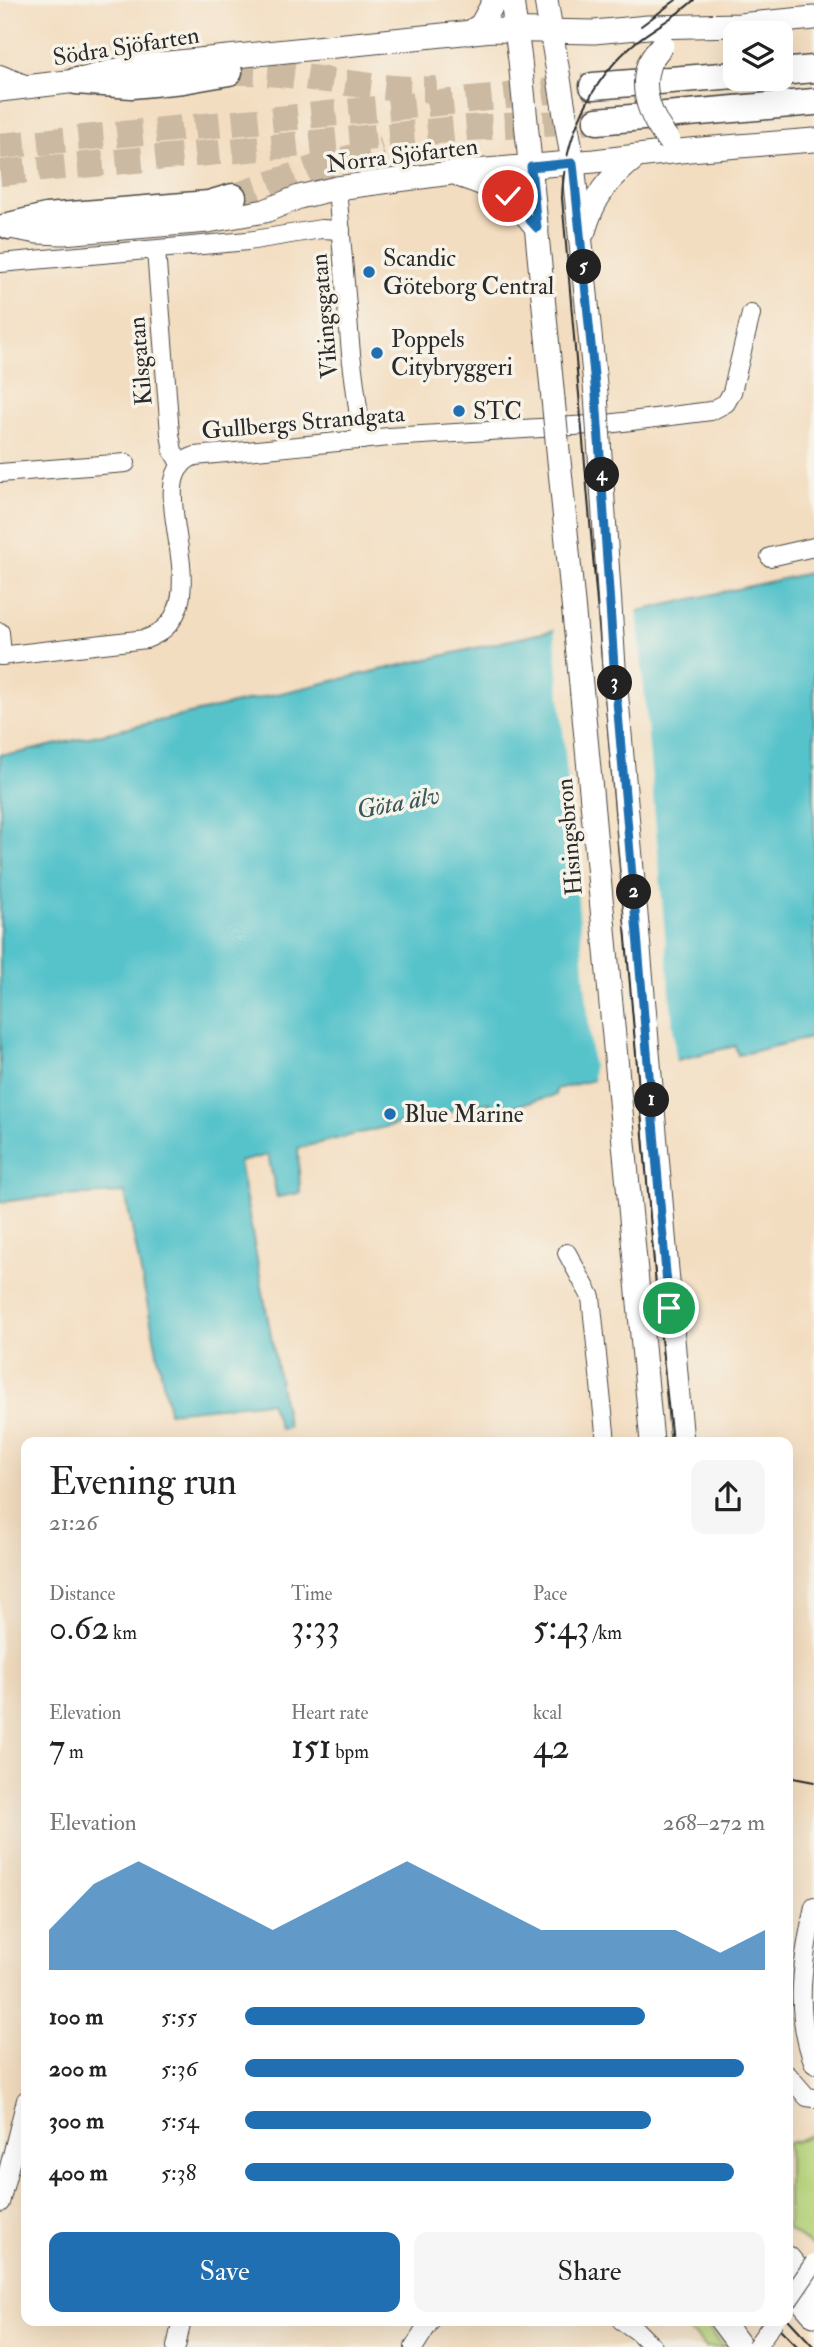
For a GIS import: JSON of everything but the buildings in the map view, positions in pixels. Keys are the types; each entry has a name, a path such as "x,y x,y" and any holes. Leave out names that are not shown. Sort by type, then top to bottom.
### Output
{"highway":[{"path":"793,71 814,69"},
{"path":"76,81 132,85 229,72"},
{"path":"593,86 723,76"},
{"path":"597,121 814,102"},
{"path":"4,226 46,217 209,204 233,197"}],"main road":[{"path":"469,33 481,25 495,0"},
{"name":"Hisingsbron","path":"512,0 537,228 652,1437"},
{"path":"546,0 573,163 596,395 614,666 682,1437"},
{"name":"Södra Sjöfarten","path":"0,90 76,81 129,67 469,33 516,29 594,32 648,27 698,28 804,13"},
{"name":"Södra Sjöfarten","path":"679,145 658,126 649,108 646,87 649,64 662,45 670,39 698,28"},
{"name":"Norra Sjöfarten","path":"4,226 63,233 208,221 265,211 299,197 337,188 451,173 636,157 679,145 814,140"},
{"path":"581,240 597,197 613,177 636,157"},
{"path":"451,173 484,183 506,194 537,228"},
{"path":"793,2264 814,2289"},
{"path":"793,2291 814,2315"},
{"path":"725,2326 741,2347"}],"street":[{"path":"0,74 30,86"},
{"name":"Vikingsgatan","path":"337,188 351,354 362,440"},
{"path":"0,263 248,241 321,229 341,230"},
{"name":"Kilsgatan","path":"156,250 170,434 173,451 181,466"},
{"name":"Gullbergs Strandgata","path":"1,656 146,639 157,635 173,622 180,607 182,587 174,498 176,474 188,458 362,440 607,424 711,411 726,403 735,383 751,314"},
{"path":"0,473 126,463"},
{"path":"770,557 814,547"},
{"path":"0,632 1,656"},
{"path":"567,1253 591,1297 605,1437"},
{"path":"814,1906 805,1952 801,1998 805,2040 814,2064"},
{"path":"793,2081 807,2097 814,2098"},
{"path":"0,2203 4,2168 21,2115"},
{"path":"793,2294 814,2263"},
{"path":"176,2347 181,2326"},
{"path":"414,2347 427,2326"},
{"path":"630,2326 653,2347"},
{"path":"757,2347 771,2326"}],"green space":[{"path":"814,2133 812,2246 793,2233 793,2142"},
{"path":"684,2326 707,2326 724,2347 706,2347"}],"water":[{"name":"Göta älv","path":"814,572 814,1037 738,1055 735,1046 556,1089 556,1095 492,1112 489,1102 298,1148 300,1193 277,1197 268,1155 239,1162 288,1428 280,1429 270,1402 169,1412 125,1193 0,1202 0,754 14,754"}],"pier":[{"path":"637,609 676,1063 594,1083 554,627"}],"tunnel":[{"path":"229,72 281,74 385,87 437,89"},
{"path":"0,146 593,86"},
{"path":"0,173 469,128 597,121"},
{"path":"233,197 324,165 383,149"}],"tram line":[{"path":"641,26 676,0"},
{"path":"671,1437 658,1309 562,198 574,132 593,92 620,56 694,0"},
{"path":"793,1778 814,1782"},
{"path":"793,2324 814,2347"},
{"path":"777,2326 798,2347"}],"place":[{"name":"Scandic Göteborg Central","path":"369,272"},
{"name":"Poppels Citybryggeri","path":"377,353"},
{"name":"STC","path":"459,411"},
{"name":"Blue Marine","path":"390,1114"}],"route":[{"path":"508,196 537,228 531,167 573,163 596,395 614,666 669,1308"}]}
